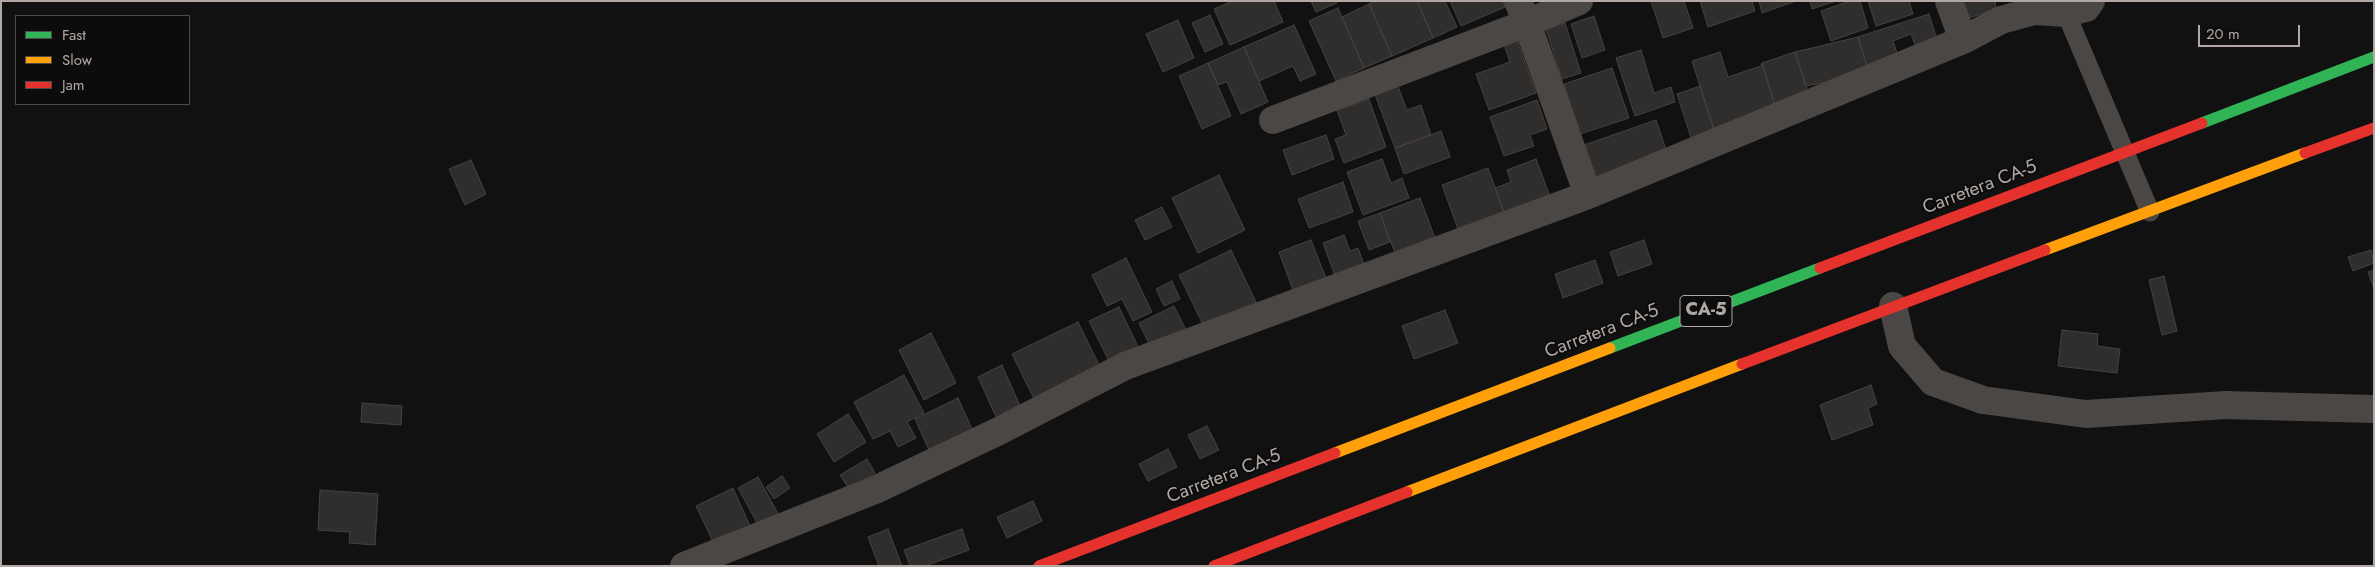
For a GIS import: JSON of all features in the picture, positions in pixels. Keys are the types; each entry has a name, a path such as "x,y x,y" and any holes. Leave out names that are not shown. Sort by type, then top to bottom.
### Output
{"highway":[{"name":"Carretera CA-5","path":"1039,566 2374,57"},
{"path":"1214,566 1893,306 2374,128"}],"street":[{"path":"1273,120 1523,12 1579,1"},
{"path":"1949,1 1963,40"},
{"path":"684,566 874,490 1000,432 1126,366 1588,195 1963,40 2010,18 2034,12 2066,13 2086,8 2092,1"},
{"path":"1523,12 1588,195"},
{"path":"1893,306 1902,346 1933,382 1983,400 2086,414 2226,405 2374,409"}],"lane":[{"path":"2066,13 2150,212"}],"building":[{"path":"1233,1 1274,1 1283,22 1230,45 1214,9"},
{"path":"1311,1 1336,1 1337,3 1316,12"},
{"path":"1375,1 1417,1 1433,38 1392,56 1369,4"},
{"path":"1417,1 1445,1 1457,27 1433,38"},
{"path":"1450,1 1503,1 1505,7 1461,26"},
{"path":"1651,1 1684,1 1693,28 1663,38"},
{"path":"1700,1 1752,1 1755,11 1708,27"},
{"path":"1759,1 1796,1 1762,13"},
{"path":"1810,1 1836,1 1812,9"},
{"path":"1850,1 1860,1 1868,28 1831,41 1821,11"},
{"path":"1868,1 1909,1 1913,14 1876,26"},
{"path":"1961,1 1995,1 1996,9 1963,20"},
{"path":"1369,4 1392,56 1364,68 1342,17"},
{"path":"1338,8 1364,68 1336,81 1309,21"},
{"path":"1929,14 1938,43 1917,50 1911,34 1893,41 1898,56 1867,67 1858,37"},
{"path":"1210,15 1223,44 1205,52 1192,23"},
{"path":"1594,16 1605,50 1582,58 1571,24"},
{"path":"1178,20 1194,58 1163,72 1146,34"},
{"path":"1565,23 1581,73 1562,79 1546,29"},
{"path":"1294,25 1316,74 1300,81 1293,66 1259,81 1244,47"},
{"path":"1858,37 1869,74 1806,86 1795,52"},
{"path":"1517,40 1536,93 1489,110 1476,74 1510,62 1504,45"},
{"path":"1244,47 1268,102 1241,114 1227,82 1218,85 1208,63"},
{"path":"1641,50 1654,93 1671,87 1675,102 1635,116 1616,58"},
{"path":"1720,52 1728,77 1761,66 1762,63 1776,109 1716,136 1692,61"},
{"path":"1795,52 1810,98 1776,109 1762,63"},
{"path":"1208,63 1231,116 1202,129 1179,76"},
{"path":"1612,68 1629,118 1580,134 1564,84"},
{"path":"1397,84 1407,110 1421,105 1431,135 1395,148 1374,92"},
{"path":"1700,86 1716,136 1693,144 1677,94"},
{"path":"1369,99 1386,147 1344,163 1335,139 1346,135 1337,110"},
{"path":"1537,100 1547,129 1530,135 1534,146 1504,156 1490,117"},
{"path":"1656,120 1670,161 1599,186 1584,145"},
{"path":"1441,131 1450,157 1404,174 1395,148"},
{"path":"1326,135 1334,159 1292,175 1283,150"},
{"path":"1382,159 1391,183 1402,178 1409,198 1363,215 1347,172"},
{"path":"1536,159 1552,202 1506,219 1495,188 1511,182 1507,170"},
{"path":"471,160 486,194 465,205 449,169"},
{"path":"1488,168 1508,223 1458,229 1442,185"},
{"path":"1219,175 1245,230 1198,253 1172,198"},
{"path":"1343,182 1353,212 1309,228 1298,199"},
{"path":"1420,198 1438,246 1398,261 1380,213"},
{"path":"1162,207 1172,227 1145,240 1135,220"},
{"path":"1380,213 1390,242 1369,250 1358,221"},
{"path":"1344,235 1350,251 1358,248 1368,276 1339,287 1323,243"},
{"path":"1311,240 1327,281 1294,293 1279,252"},
{"path":"1644,240 1652,264 1618,276 1610,252"},
{"path":"1231,250 1258,306 1206,331 1179,275"},
{"path":"2371,250 2374,263 2353,271 2348,257"},
{"path":"1126,258 1152,312 1133,321 1122,299 1107,306 1092,275"},
{"path":"1595,260 1603,283 1563,298 1555,274"},
{"path":"2374,270 2374,289 2368,272"},
{"path":"2164,276 2177,331 2162,335 2149,280"},
{"path":"1172,281 1180,299 1164,306 1156,289"},
{"path":"1174,306 1189,336 1154,354 1139,323"},
{"path":"1119,307 1143,357 1114,371 1089,321"},
{"path":"1445,310 1458,343 1414,359 1402,326"},
{"path":"1078,322 1103,373 1037,405 1012,354"},
{"path":"2062,330 2098,334 2097,346 2120,349 2117,373 2058,366"},
{"path":"931,333 956,383 924,400 899,350"},
{"path":"1002,365 1021,408 997,419 978,377"},
{"path":"904,375 924,413 907,422 916,438 898,447 890,431 873,439 854,402"},
{"path":"1871,385 1877,404 1868,408 1873,425 1832,440 1820,405"},
{"path":"958,398 977,440 929,450 915,419"},
{"path":"362,403 402,406 401,425 361,422"},
{"path":"848,414 866,442 834,462 817,434"},
{"path":"1207,426 1219,450 1200,459 1188,435"},
{"path":"1168,449 1177,467 1148,481 1139,464"},
{"path":"867,459 875,473 849,489 840,475"},
{"path":"782,476 790,488 774,499 766,487"},
{"path":"758,477 781,519 761,530 738,488"},
{"path":"733,488 750,526 714,544 696,506"},
{"path":"320,490 378,494 375,545 349,543 350,532 318,530"},
{"path":"1033,501 1042,521 1007,538 997,517"},
{"path":"888,529 902,566 879,566 868,537"},
{"path":"962,529 969,550 925,566 910,566 904,550"}],"traffic: fast":[{"path":"2202,123 2374,57"},
{"path":"1610,348 1820,268"}],"traffic: slow":[{"path":"2045,250 2305,153"},
{"path":"1335,453 1610,348"},
{"path":"1407,492 1742,364"}],"traffic: jam":[{"path":"1820,268 2202,123"},
{"path":"2305,153 2374,128"},
{"path":"1742,364 2045,250"},
{"path":"1039,566 1335,453"},
{"path":"1214,566 1407,492"}]}
